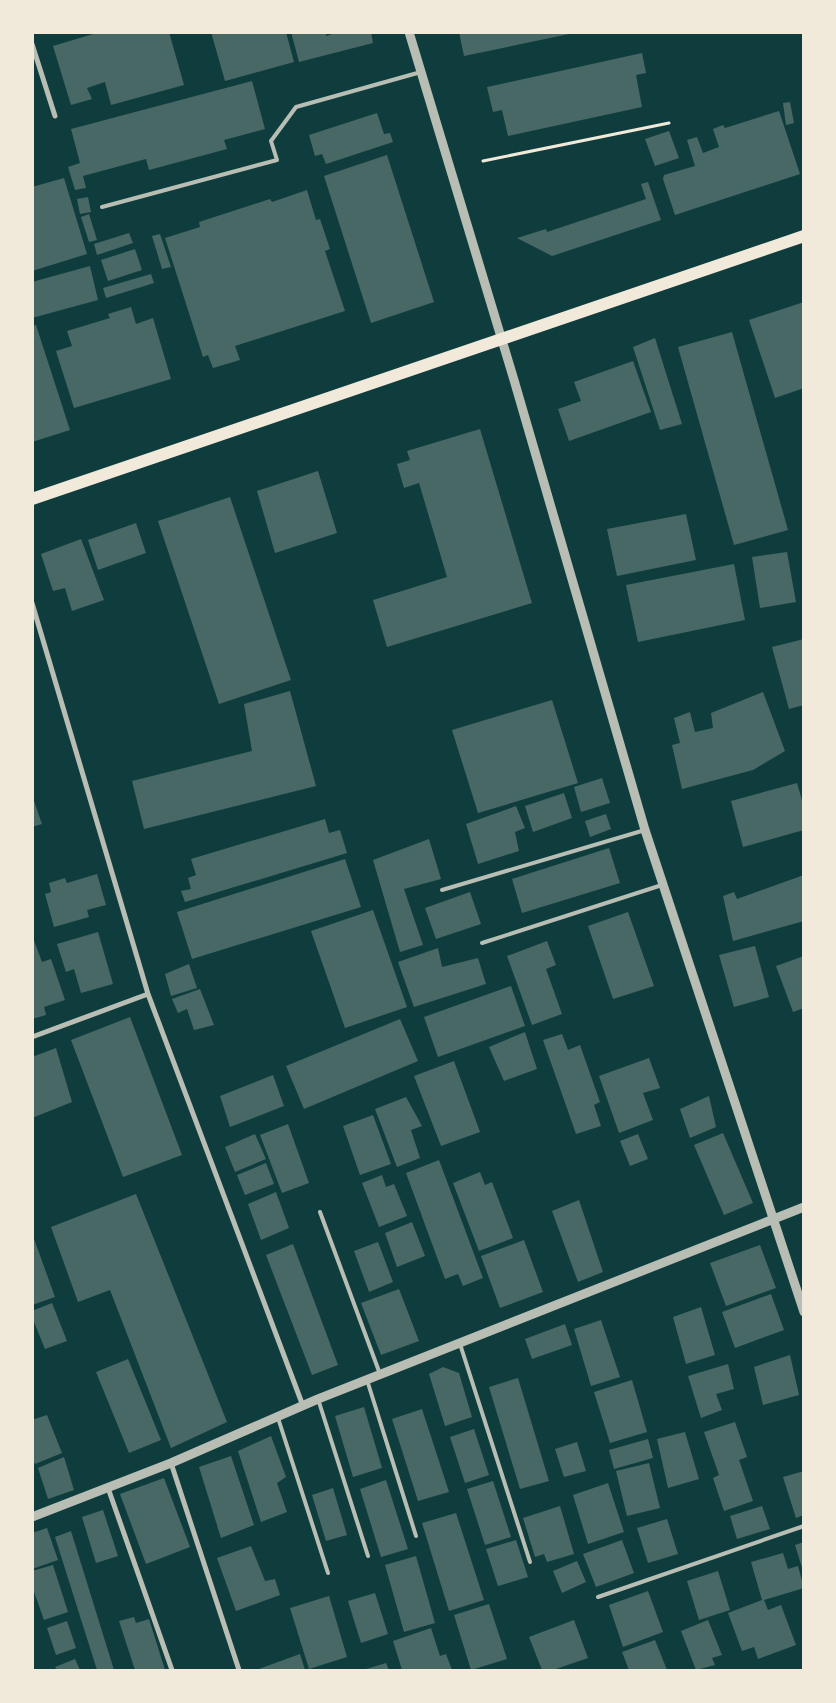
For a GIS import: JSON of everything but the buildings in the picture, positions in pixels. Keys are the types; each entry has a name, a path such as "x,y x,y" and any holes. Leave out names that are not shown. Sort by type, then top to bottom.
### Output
{"main road":[{"path":"32,499 804,236"}],"street":[{"path":"409,32 502,339 645,830 775,1219 804,1312"},
{"path":"32,44 54,116"},
{"path":"32,603 148,994 303,1406"},
{"path":"32,1037 148,994"},
{"path":"32,1517 171,1463 380,1375 804,1208"},
{"path":"171,1463 239,1670"},
{"path":"108,1488 172,1670"}],"lane":[{"path":"102,207 277,160 270,141 296,107 421,72"},
{"path":"442,890 645,830"},
{"path":"482,943 664,884"},
{"path":"320,1212 380,1375"},
{"path":"460,1344 530,1562"},
{"path":"368,1380 416,1536"},
{"path":"318,1400 368,1556"},
{"path":"277,1417 328,1573"},
{"path":"598,1597 804,1526"}],"path":[{"path":"482,161 669,122"}]}
